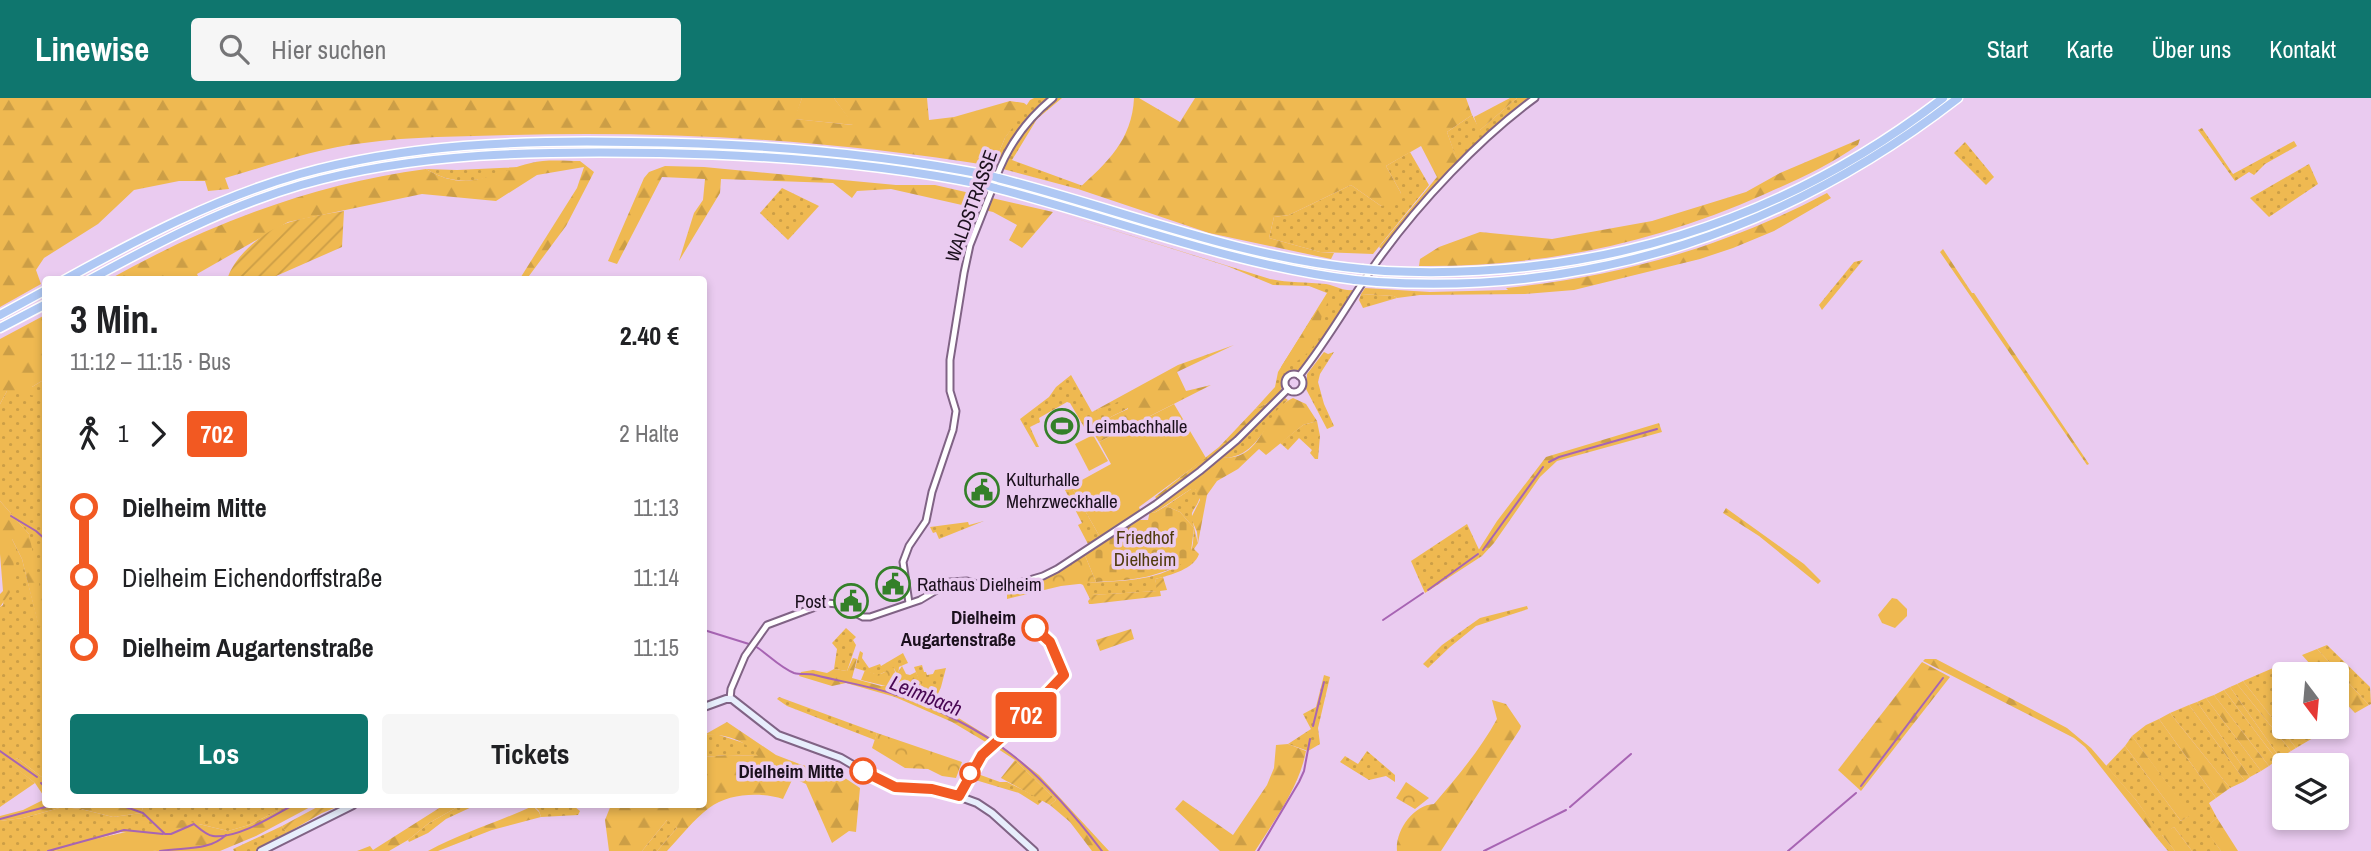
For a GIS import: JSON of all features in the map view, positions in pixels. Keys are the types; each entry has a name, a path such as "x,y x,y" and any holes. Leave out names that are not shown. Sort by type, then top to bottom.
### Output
{"highway":[{"path":"72,276 166,226 266,185 329,166 404,152 481,144 557,142 695,143 812,150 920,162 988,175 1084,200 1234,247 1310,263 1385,271 1450,273 1552,265 1616,254 1693,232 1777,199 1871,150 1943,98"},
{"path":"97,276 172,236 267,196 353,172 421,160 556,152 694,154 823,162 907,171 995,188 1238,259 1308,274 1377,282 1463,284 1553,275 1622,262 1703,240 1791,203 1854,170 1899,142 1958,98"},
{"path":"0,315 42,292"},
{"path":"0,328 42,305"}],"main road":[{"path":"707,706 730,699 778,735 841,758 887,785 947,792 977,803 1034,851"},
{"path":"261,851 347,808"}],"street":[{"name":"WALDSTRASSE","path":"909,603 903,562 909,546 926,521 932,492 956,418 950,391 950,360 970,245 1003,160 1019,131 1053,98"},
{"path":"1299,376 1329,337 1378,261 1433,194 1483,142 1535,98"},
{"path":"1288,376 1299,376 1303,383 1301,388 1295,392 1287,390 1285,381 1288,376"},
{"path":"730,699 738,670 754,640 767,625 819,604 838,604 866,617 920,600 950,582 967,581 997,589 1043,576 1156,504 1216,459 1287,390"}],"green space":[{"path":"0,98 802,98 795,119 853,125 834,98 927,98 929,120 954,117 1010,101 1028,106 1005,138 993,166 813,144 634,134 419,138 346,145 225,178 229,189 208,191 205,181 179,181 134,190 98,224 44,258 36,270 41,284 0,307"},
{"path":"802,98 834,98 854,125 794,119"},
{"path":"1034,98 1049,98 1025,121 1012,138 997,167 993,166 1005,138"},
{"path":"1058,98 1062,98 1037,119 1012,160 1083,186 1078,189 1003,169 1024,129"},
{"path":"1134,98 1139,98 1180,122 1195,98 1466,98 1472,115 1447,132 1456,157 1462,153 1464,157 1383,250 1379,247 1437,177 1421,146 1386,166 1401,193 1396,203 1381,206 1351,185 1289,215 1274,217 1269,238 1320,252 1334,253 1331,259 1209,233 1078,189 1116,150 1128,126"},
{"path":"1510,98 1517,98 1479,131 1474,117"},
{"path":"1517,98 1531,98 1464,157 1456,158 1447,132 1472,115 1480,130"},
{"path":"2202,128 2233,174 2294,141 2297,146 2265,164 2254,175 2249,172 2235,181 2198,130"},
{"path":"1860,139 1858,145 1836,159 1777,189 1723,211 1638,239 1553,257 1419,266 1420,259 1439,247 1480,232 1552,239 1652,221 1746,192 1780,173"},
{"path":"1965,142 1994,177 1986,185 1954,153"},
{"path":"1410,152 1429,185 1373,254 1320,252 1269,238 1274,217 1289,215 1351,185 1381,206 1401,193 1386,166"},
{"path":"549,161 580,161 594,172 566,226 529,276 522,276 577,188 584,167 537,175 496,201 422,194 288,222 197,274 198,276 116,276 223,224 302,196 343,185 426,169 454,180 467,181"},
{"path":"2309,164 2318,184 2269,217 2250,198"},
{"path":"665,166 704,167 896,185 935,185 1053,212 1022,248 1009,240 1017,225 993,212 891,189 857,191 852,198 833,183 721,179 720,193 679,261 694,213 703,200 705,179 662,177 617,264 608,261 644,178 649,172"},
{"path":"519,167 483,179 461,181 426,169 457,170"},
{"path":"782,188 819,206 788,240 760,213"},
{"path":"1827,193 1831,198 1774,231 1733,248 1700,259 1574,290 1397,298 1361,294 1365,288 1430,292 1508,290 1506,288 1590,276 1671,256 1751,229"},
{"path":"344,211 342,247 276,276 229,276 236,261 252,244 271,230 296,220"},
{"path":"1052,211 1270,279 1326,284 1353,290 1348,304 1302,369 1285,374 1281,390 1274,400 1255,409 1275,387 1278,372 1327,293 1309,286 1273,285 1227,266"},
{"path":"1943,249 2089,464 2087,465 1940,252"},
{"path":"1863,260 1822,310 1819,305 1854,262"},
{"path":"1328,293 1321,320 1322,329 1315,344 1306,355 1281,367"},
{"path":"1361,294 1397,298 1363,308 1359,300"},
{"path":"42,317 42,381 32,387 39,392 36,396 7,391 0,404 0,339"},
{"path":"1234,345 1177,372 1186,391 1211,385 1099,442 1094,434 1097,429 1108,418 1128,409 1128,398 1092,412 1178,365"},
{"path":"1324,352 1334,352 1318,382 1334,426 1327,429 1306,389 1307,374"},
{"path":"1071,375 1092,412 1126,398 1130,407 1105,421 1094,434 1087,432 1067,402 1039,418 1040,422 1030,427 1039,447 1036,447 1020,419 1049,397 1056,387"},
{"path":"42,381 42,777 17,758 10,763 35,783 0,807 0,607 3,605 11,537 22,559 39,626 29,534 0,501 0,404 7,391 32,387"},
{"path":"1285,398 1288,400 1253,445 1244,452 1222,458"},
{"path":"1293,398 1306,404 1317,421 1303,425 1266,455 1259,449 1238,469 1217,481 1207,495 1198,543 1191,518 1200,500 1195,489 1154,513 1150,511 1222,458 1247,451 1274,414"},
{"path":"1274,400 1204,464 1158,500 1155,497 1219,447 1255,409"},
{"path":"1174,404 1206,458 1139,507 1141,513 1103,539 1071,486 1111,464 1099,442"},
{"path":"1317,421 1320,436 1318,459 1315,459 1310,453 1312,450 1299,438 1288,450 1280,443 1303,425"},
{"path":"1659,423 1662,432 1557,461 1540,477 1494,543 1482,556 1478,551 1497,521 1546,457"},
{"path":"1093,435 1108,461 1089,471 1075,444"},
{"path":"1071,486 1100,537 1088,544 1078,525 1082,523 1065,490"},
{"path":"1195,489 1200,495 1192,513 1198,543 1194,549 1199,554 1192,564 1181,571 1155,579 1158,591 1092,595 1092,604 1089,604 1090,599 1083,585 1079,583 1124,581 1157,575 1183,561 1192,548 1194,528 1180,512 1166,506"},
{"path":"0,501 29,534 42,598 39,628 22,559 12,539 15,585 0,607 0,594 3,591"},
{"name":"Friedhof Dielheim","path":"1166,506 1180,512 1194,528 1191,551 1194,557 1146,577 1096,582 1084,553 1138,520 1148,520 1150,511 1154,513"},
{"path":"1726,508 1804,564 1821,581 1818,584 1759,536 1723,513"},
{"path":"984,521 939,539 930,527 968,522 969,525"},
{"path":"1467,524 1482,556 1425,593 1411,561"},
{"path":"1084,553 1096,582 1061,586 1007,599 1007,590 1043,578"},
{"path":"1163,577 1167,590 1160,591 1161,596 1092,604 1091,595 1157,591 1155,579"},
{"path":"1892,598 1897,599 1907,609 1907,616 1895,628 1882,623 1878,615"},
{"path":"1527,606 1528,609 1476,626 1428,668 1423,664 1442,645 1480,618"},
{"path":"846,628 856,637 853,640 856,645 847,671 834,669 837,649 832,643"},
{"path":"1131,629 1134,639 1100,651 1096,640"},
{"path":"2327,645 2344,662 2329,662 2317,649"},
{"path":"2317,649 2329,662 2308,662 2302,655"},
{"path":"860,651 869,668 880,664 881,666 903,653 908,663 899,667 898,677 894,668 878,675 855,668"},
{"path":"853,658 857,659 852,678 881,686 899,685 898,672 902,666 906,674 916,672 921,683 916,699 957,717 994,740 989,744 952,722 895,697 846,683 832,686 799,676 801,672 813,670 827,673 834,669 847,671"},
{"path":"1936,659 2067,728 2091,748 2161,834 2174,827 2192,851 2175,851 2162,835 2157,838 2085,747 2074,738 1923,661"},
{"path":"1922,662 1950,677 1861,791 1838,770"},
{"path":"922,665 927,675 946,668 933,705 916,699 921,685 914,667"},
{"path":"890,666 894,668 899,686 894,688 861,680 865,670 879,674"},
{"path":"2349,666 2370,687 2369,705 2349,683"},
{"path":"2272,668 2272,718 2243,681"},
{"path":"1324,675 1330,677 1318,728 1320,744 1308,751 1288,744 1311,729 1303,714 1316,707"},
{"path":"2243,681 2272,718 2272,727 2237,684"},
{"path":"2349,683 2369,705 2355,713 2349,707"},
{"path":"2237,684 2272,727 2272,739 2281,739 2291,751 2276,753 2230,687"},
{"path":"2230,687 2276,753 2272,753 2224,690"},
{"path":"2224,690 2272,753 2272,764 2269,766 2214,695"},
{"path":"2214,695 2269,766 2261,771 2206,698"},
{"path":"779,697 877,733 875,740 787,706 777,699"},
{"path":"2206,698 2261,771 2250,777 2197,702"},
{"path":"1492,700 1506,704 1521,726 1520,729 1441,851 1397,851 1399,835 1407,820 1419,809 1434,804 1468,763 1497,719"},
{"path":"2197,702 2250,777 2245,781 2189,705"},
{"path":"2189,705 2245,781 2230,788 2170,713"},
{"path":"2170,713 2230,788 2216,798 2159,719"},
{"path":"2159,719 2216,798 2209,803 2217,818 2205,828 2221,851 2192,851 2174,827 2162,835 2175,851 2168,851 2157,838 2161,835 2136,800 2106,766 2125,746 2181,821 2190,815 2132,736"},
{"path":"727,722 776,755 802,765 836,772 860,788 856,832 849,831 832,843 806,784 793,778 783,799 745,795 717,803 698,817 667,851 657,851 677,828 667,820 642,851 609,851 605,820 610,808 707,808 707,757 758,756 734,739 707,733"},
{"path":"877,733 962,762 956,778 942,776 928,769 905,768 872,748"},
{"path":"716,734 750,745 759,756 707,757 707,735"},
{"path":"2132,736 2191,815 2181,821 2125,746"},
{"path":"2281,739 2289,739 2296,748 2291,751"},
{"path":"2289,739 2311,739 2296,748"},
{"path":"999,744 1039,775 1109,851 1092,851 1070,822 1050,805 1056,800 1015,760 995,747"},
{"path":"1288,744 1306,751 1303,765 1285,803 1255,851 1220,851 1175,809 1183,800 1233,835 1267,785 1274,768 1276,745"},
{"path":"1367,751 1395,775 1395,782 1386,776 1369,780 1340,762 1345,756 1358,764"},
{"path":"17,758 42,777 42,794 35,783 9,763"},
{"path":"1015,760 1056,800 1050,805 1001,778"},
{"path":"975,773 1007,782 1043,800 1038,805 1019,793 972,779"},
{"path":"1406,782 1429,798 1415,809 1396,798"},
{"path":"42,800 42,808 59,808 0,821 0,816 23,810"},
{"path":"59,808 81,809 113,817 141,813 143,808 284,808 249,825 228,831 199,824 147,829 170,835 120,832 55,851 0,851 0,821"},
{"path":"72,808 143,808 141,813 113,817"},
{"path":"284,808 308,808 256,836 220,851 153,851 170,836 144,829 182,820 228,831 249,825"},
{"path":"315,808 334,808 287,833 282,826"},
{"path":"439,808 456,808 389,851 357,851 370,846 373,850"},
{"path":"456,808 470,808 409,842 408,840 429,823"},
{"path":"528,808 535,808 541,817 492,830 438,851 428,851"},
{"path":"536,808 576,808 580,811 578,815 541,817"},
{"path":"2217,818 2238,851 2221,851 2204,828"},
{"path":"667,820 677,828 657,851 642,851"},
{"path":"282,826 287,833 256,851 233,849"},
{"path":"131,831 170,835 173,848 153,851 55,851 81,842"}],"waterway":[{"path":"1549,462 1657,429"},
{"path":"1483,550 1543,467"},
{"path":"11,516 42,536"},
{"path":"1428,590 1478,554"},
{"path":"1383,620 1423,593"},
{"name":"Leimbach","path":"707,631 749,644"},
{"name":"Leimbach","path":"755,646 794,673 812,674 887,692 912,700 971,728 999,745 1036,775 1071,812 1102,851"},
{"path":"1861,786 1943,678"},
{"path":"1313,726 1324,682"},
{"path":"1258,851 1299,782 1304,771 1310,739"},
{"path":"0,751 37,777"},
{"path":"1570,807 1631,754"},
{"path":"1788,851 1856,793"},
{"name":"Leimbach","path":"0,819 42,808"},
{"name":"Leimbach","path":"129,808 143,813 165,834 194,824 213,836 244,830 287,808"},
{"path":"1484,851 1566,810"},
{"path":"48,851 124,830 163,834"},
{"path":"160,851 205,846 226,835"}],"bus line":[{"name":"702","path":"863,771 887,785 932,789 959,796 982,755 1020,721 1064,675 1050,642 1035,628"}],"place":[{"name":"Leimbachhalle","path":"1062,426"},
{"name":"Kulturhalle Mehrzweckhalle","path":"982,490"},
{"name":"Rathaus Dielheim","path":"893,584"},
{"name":"Post","path":"851,601"},
{"name":"Dielheim Augartenstraße","path":"1035,628"},
{"name":"Dielheim Mitte","path":"863,771"}]}
